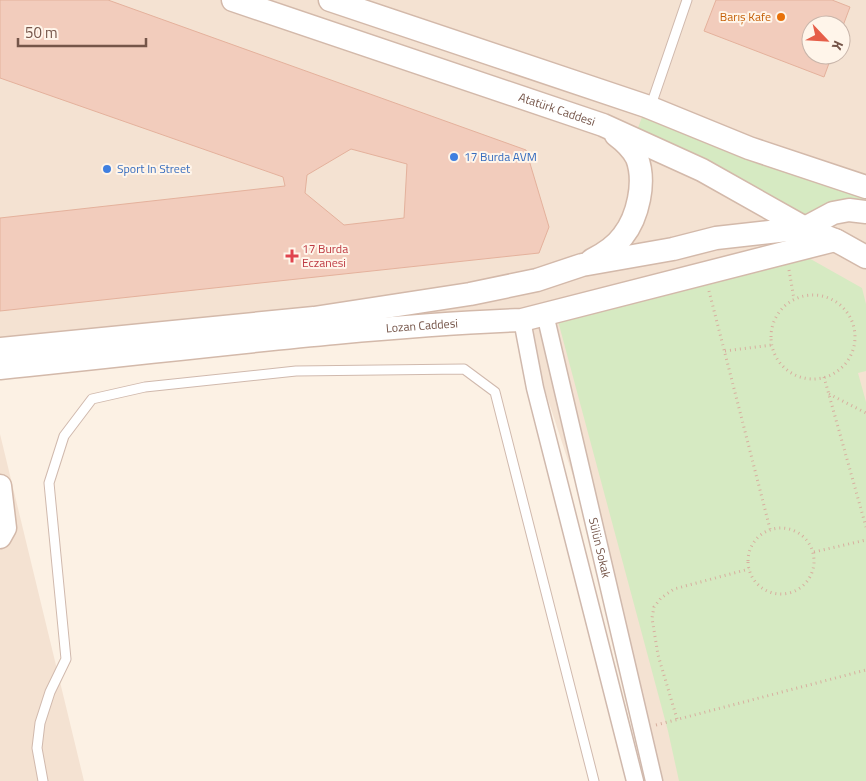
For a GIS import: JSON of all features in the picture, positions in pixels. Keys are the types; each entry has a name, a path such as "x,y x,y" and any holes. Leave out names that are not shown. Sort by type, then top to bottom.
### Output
{"street":[{"name":"Atatürk Caddesi","path":"233,0 603,125 702,170 805,228 835,240 866,257"},
{"path":"330,0 650,108 749,148 866,187"},
{"path":"582,265 605,254 623,236 635,213 642,181 636,158 623,140 603,125"},
{"path":"805,228 833,213 849,210 866,212"},
{"name":"Lozan Caddesi","path":"0,349 314,318 514,286 582,265 672,249 716,238 805,228"},
{"name":"Lozan Caddesi","path":"0,368 347,332 522,320 835,240"},
{"path":"536,280 545,314"},
{"path":"514,286 522,320"},
{"name":"Sülün Sokak","path":"545,314 654,781"},
{"name":"Sülün Sokak","path":"522,320 535,388 635,781"},
{"path":"0,486 6,528 0,537"}],"lane":[{"path":"650,108 688,0"},
{"path":"43,781 37,748 40,723 50,692 66,659 49,483 64,436 92,399 145,387 296,371 454,369 464,369 495,392 594,781"}],"path":[{"path":"785,253 794,299"},
{"path":"688,277 710,291 770,530"},
{"path":"814,295 828,297 840,304 849,314 854,327 855,341 851,355 843,366 832,375 818,379 804,379 791,374 780,364 773,352 770,338 772,324 778,312 794,299 801,296 814,295"},
{"path":"725,351 772,345"},
{"path":"824,377 866,527"},
{"path":"828,394 866,413"},
{"path":"775,527 787,527 797,531 806,538 814,552 814,569 809,579 802,587 792,593 771,593 753,579 749,569 748,558 750,548 756,538 765,531 775,527"},
{"path":"814,552 866,540"},
{"path":"677,720 658,655 652,618 654,607 661,598 674,589 749,569"},
{"path":"642,729 866,670"}],"shaded area":[{"path":"0,0 866,0 866,781 658,781 610,589 522,320 0,368"},
{"path":"0,434 84,781 0,781"}],"green space":[{"path":"646,106 866,187 866,212 805,228 634,139"},
{"path":"807,257 862,288 866,304 866,371 858,373 866,402 866,781 679,781 668,731 558,321"}],"building":[{"name":"17 Burda AVM","path":"0,0 108,0 526,150 549,227 539,253 0,311 0,218 285,186 283,177 0,78","holes":["351,149 407,164 404,218 344,225 305,193 307,175"]},
{"path":"716,0 832,0 850,7 847,15 801,15 801,65 828,65 824,77 704,31"}],"place":[{"name":"Barış Kafe","path":"781,17"},
{"name":"17 Burda AVM","path":"454,157"},
{"name":"Sport In Street","path":"107,169"},
{"name":"17 Burda Eczanesi","path":"292,256"}]}
